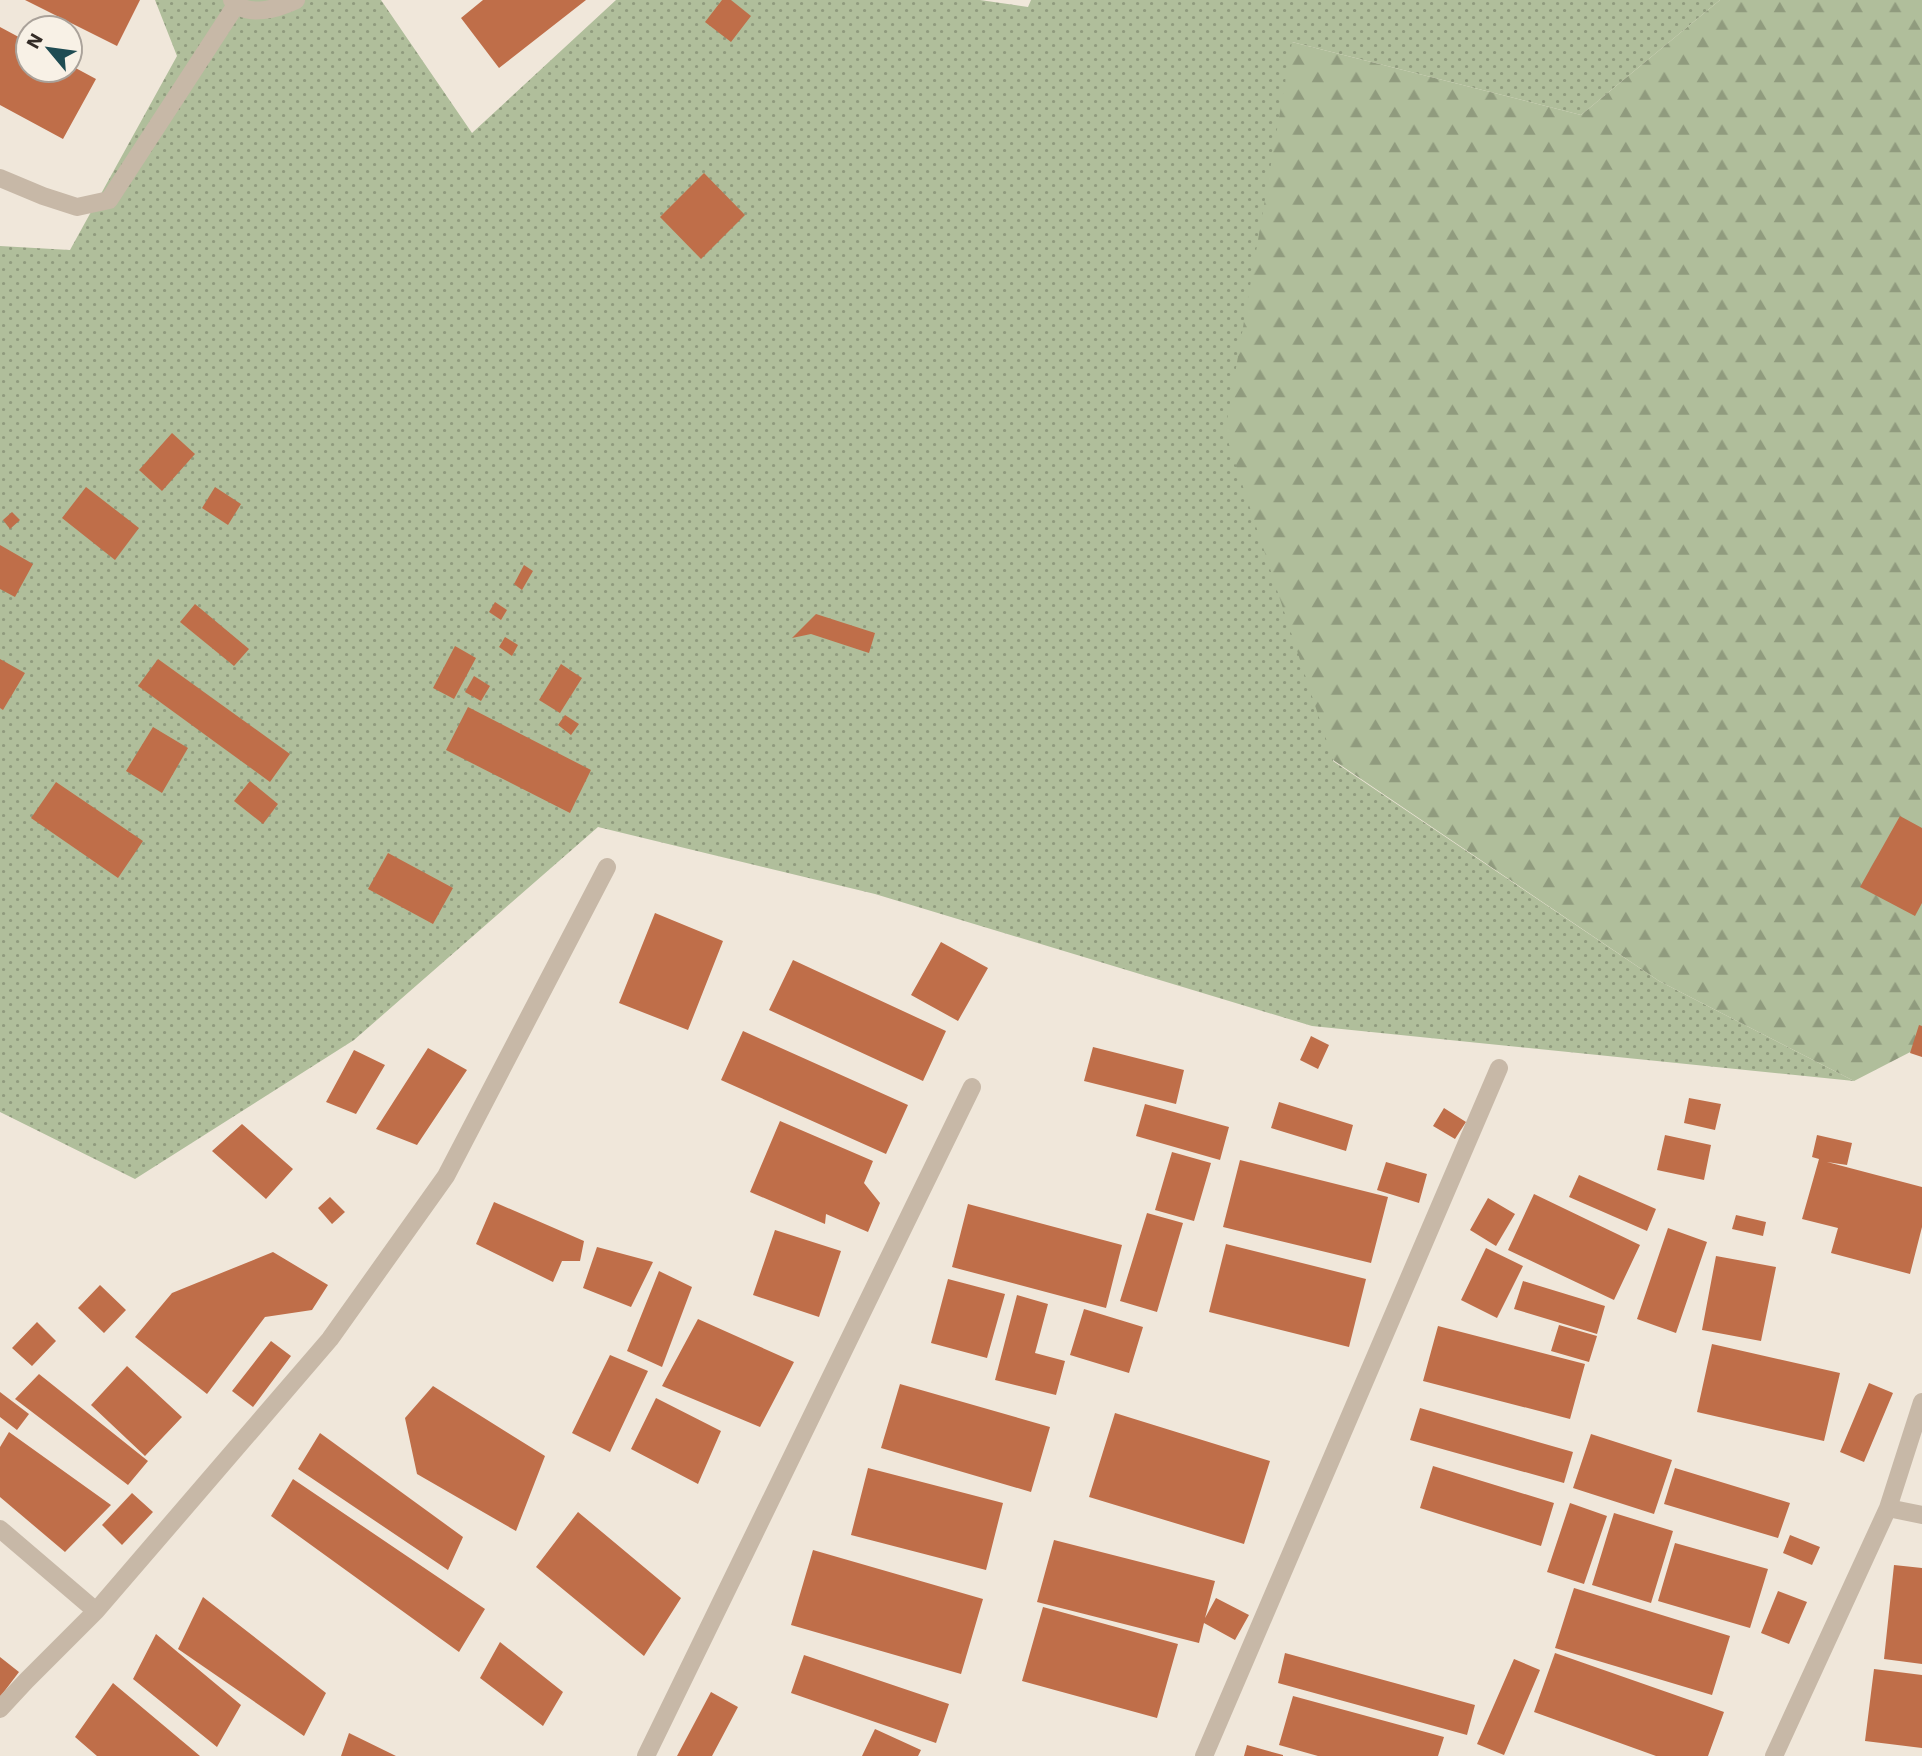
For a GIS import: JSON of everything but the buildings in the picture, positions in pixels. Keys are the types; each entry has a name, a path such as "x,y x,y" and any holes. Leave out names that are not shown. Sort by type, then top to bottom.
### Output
{"street":[{"path":"0,178 77,207 109,200 234,2 254,11 276,9 296,0"},
{"path":"0,1709 96,1611 330,1339 446,1176 607,867"},
{"path":"1205,1756 1499,1068"},
{"path":"646,1756 972,1087"},
{"path":"1774,1756 1888,1508 1922,1402"},
{"path":"1888,1508 1922,1515"},
{"path":"0,1529 96,1611"}],"green space":[{"path":"155,0 381,0 472,133 616,0 980,0 1028,7 1031,0 1720,0 1581,115 1292,42 1333,761 1659,981 1854,1081 1312,1026 875,894 598,827 354,1040 135,1179 0,1112 0,246 70,250 177,56"},
{"path":"1720,0 1922,0 1922,1046 1854,1081 1659,981 1333,760 1225,432 1292,42 1581,115"}]}
